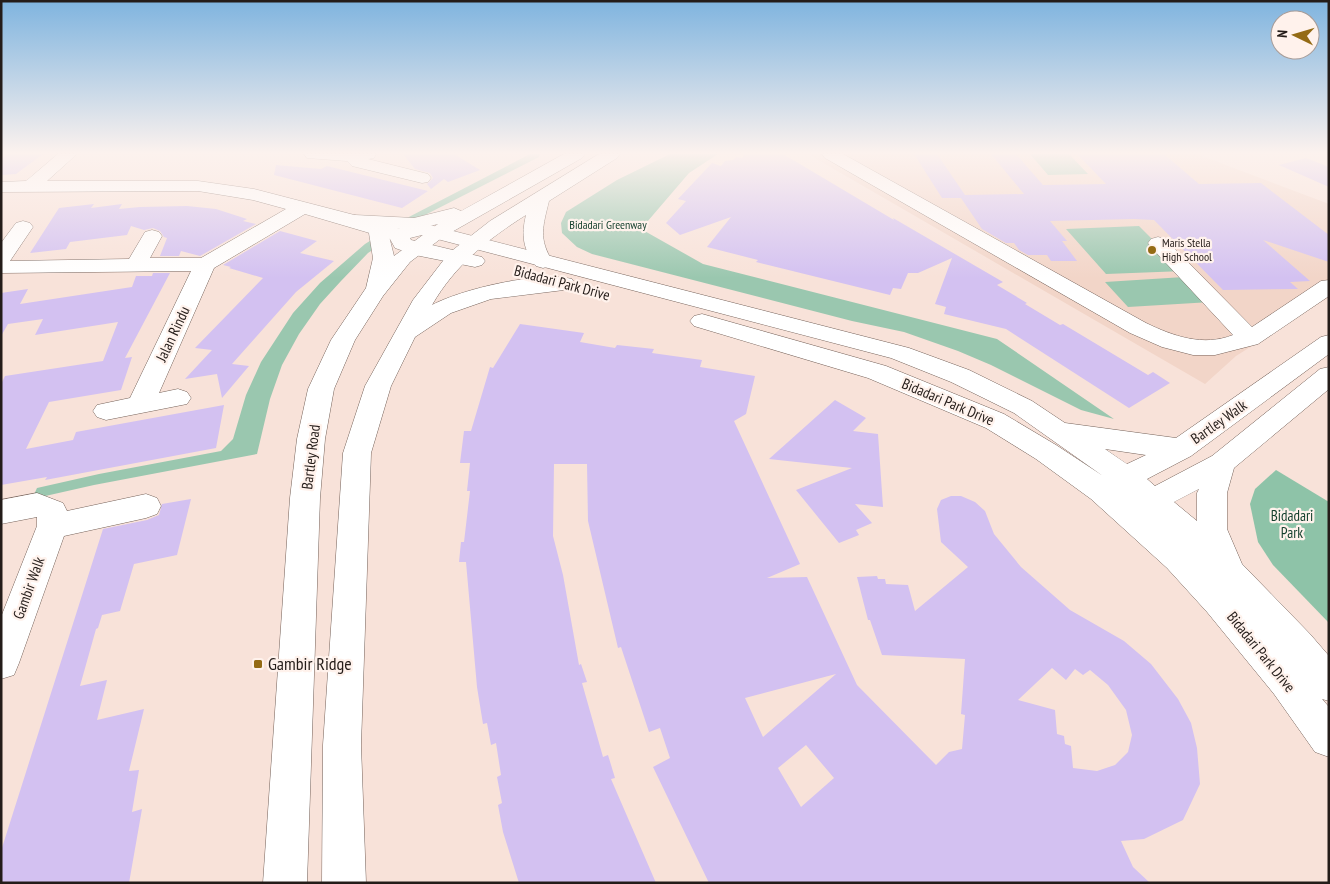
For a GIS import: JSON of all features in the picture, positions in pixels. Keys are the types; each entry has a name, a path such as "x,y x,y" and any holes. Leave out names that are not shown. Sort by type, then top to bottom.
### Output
{"main road":[{"path":"251,195 399,234 402,244 415,249"},
{"name":"Bartley Road","path":"285,883 306,498 311,439 321,389 343,340 374,293 403,258 436,233 503,195"},
{"path":"344,883 342,745 357,453 378,386 424,300 456,257 472,243 497,225 547,195"},
{"path":"904,195 1138,328 1171,343 1202,348 1226,347 1250,339 1329,286"},
{"path":"540,200 532,231 532,240 534,251 543,262"},
{"path":"355,221 414,224 485,206"},
{"path":"1,267 205,264 301,208"},
{"path":"1,258 23,227"},
{"path":"374,293 383,270 384,245 378,228"},
{"name":"Bidadari Park Drive","path":"399,234 422,229 543,262 900,353 960,376 1023,407 1054,430 1140,507 1230,573 1298,645 1329,684"},
{"path":"136,266 152,236"},
{"path":"1158,243 1250,339"},
{"name":"Bidadari Park Drive","path":"415,249 489,263 877,372 995,421 1046,452 1113,484"},
{"name":"Jalan Rindu","path":"140,405 205,264"},
{"path":"404,335 447,306 509,288 564,284"},
{"name":"Bartley Walk","path":"1113,484 1181,449 1329,342"},
{"name":"Bartley Walk","path":"1140,507 1222,462 1329,375"},
{"path":"106,411 178,398"},
{"path":"995,421 1020,428 1034,427 1034,421 1023,407"},
{"path":"1054,430 1115,441 1181,449"},
{"path":"1222,462 1212,493 1212,529 1230,573"},
{"path":"1,512 37,506 52,519 146,506"},
{"name":"Bidadari Park Drive","path":"1140,507 1178,559 1219,602 1287,682 1329,738"},
{"name":"Gambir Walk","path":"1,663 52,519"}],"shaded area":[{"name":"Maris Stella High School","path":"879,195 1306,195 1329,204 1329,297 1236,356 1205,384"}],"green space":[{"path":"451,195 464,195 425,215 368,253 320,304 299,334 282,365 270,399 257,454 94,485 32,499 37,488 99,474 221,451 233,439 246,395 261,362 293,313 320,283 365,244 405,219"},
{"name":"Bidadari Greenway","path":"593,195 670,195 641,229 703,264 997,339 1114,419 1081,410 991,365 904,332 852,321 592,254 577,247 562,233 561,223 566,212"},
{"path":"1139,226 1184,271 1106,274 1066,229"},
{"path":"1184,277 1211,302 1128,307 1105,282"},
{"name":"Bidadari Park","path":"1276,470 1329,502 1329,623 1273,565 1258,542 1250,504 1255,489"}],"building":[{"path":"353,195 421,195 402,208"},
{"path":"682,195 852,195 1003,282 997,285 1060,325 1063,324 1148,375 1153,372 1170,383 1129,408 1006,329 944,314 946,307 935,304 952,258 918,273 908,273 901,289 893,288 890,295 756,262 758,260 707,247 731,217 680,235 666,223 686,201 678,199"},
{"name":"Maris Stella High School","path":"940,195 1277,195 1329,235 1329,262 1263,240 1310,281 1290,282 1298,289 1223,290 1154,220 1050,221 1067,241 1062,241 1077,261 1051,261 1047,255 1028,255 1019,250 1014,243 1006,243 982,229 961,198 942,198"},
{"path":"94,204 91,208 122,204 119,209 187,206 216,209 247,219 243,221 256,224 200,256 181,251 179,256 160,256 167,238 160,231 153,228 144,230 131,226 127,235 70,242 66,249 30,253 59,208"},
{"path":"280,231 317,241 300,253 334,261 296,292 232,364 249,366 222,398 217,374 185,379 212,350 195,348 263,278 223,265"},
{"path":"153,273 170,273 125,358 132,357 121,390 49,402 26,449 73,440 76,432 224,405 216,448 45,480 47,477 1,485 1,384 5,376 103,361 118,322 35,335 43,319 8,324 1,336 1,293 28,289 20,304 132,287 136,276 152,276"},
{"path":"520,324 584,333 580,342 615,348 617,345 654,349 652,353 702,360 700,367 755,376 746,414 734,421 800,564 767,578 807,577 857,685 936,765 949,752 962,749 965,715 961,714 965,659 882,655 870,620 868,620 857,577 877,576 878,579 885,579 886,584 908,585 915,611 968,567 941,542 937,509 941,500 951,496 961,496 975,502 985,511 994,534 1021,567 1070,610 1124,641 1151,664 1178,699 1191,723 1197,748 1200,784 1183,820 1144,839 1121,841 1133,867 1150,883 709,883 653,767 670,758 660,728 649,732 621,647 618,648 588,521 587,464 554,464 553,536 563,575 579,665 581,664 587,682 582,683 603,757 608,755 615,778 611,779 656,883 519,883 503,832 498,805 502,803 497,777 501,775 496,743 491,745 487,723 483,724 477,687 466,562 459,562 461,542 464,542 470,491 467,491 470,463 460,463 464,431 471,431 490,367 493,368","holes":["1052,668 1066,680 1075,669 1083,675 1090,670 1108,685 1126,710 1132,735 1128,752 1115,765 1097,771 1073,768 1071,746 1065,744 1064,736 1057,734 1055,710 1018,700","836,674 763,737 745,698","806,745 834,778 801,807 778,768"]},
{"path":"835,400 866,418 853,431 878,434 883,507 855,504 872,523 856,530 859,535 839,543 796,490 852,468 769,459"},
{"path":"191,499 177,555 134,564 120,611 102,615 96,629 80,686 107,680 97,720 144,709 129,771 139,770 132,812 142,809 129,883 1,883 1,851 103,529 147,520 159,515 162,504"}],"place":[{"name":"Maris Stella High School","path":"1152,250"},
{"name":"Gambir Ridge","path":"258,664"}]}
